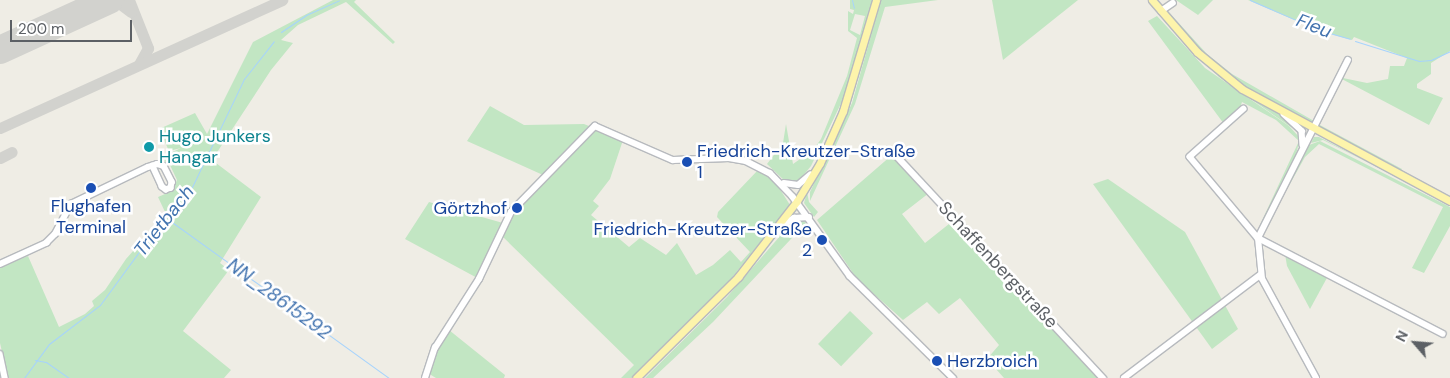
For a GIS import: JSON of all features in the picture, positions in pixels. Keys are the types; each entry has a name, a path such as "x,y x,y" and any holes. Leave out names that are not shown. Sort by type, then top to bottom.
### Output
{"main road":[{"path":"636,378 738,277 778,228 797,201 820,163 850,91 876,0"},
{"path":"1152,0 1186,42 1219,72 1284,114 1450,201"}],"street":[{"path":"1160,11 1172,3"},
{"path":"1316,378 1260,275 1258,238 1348,60"},
{"path":"1244,109 1190,157 1258,238 1443,334"},
{"path":"1284,114 1302,131 1302,150"},
{"path":"425,378 435,348 478,279 511,212 595,126 674,160 729,158 760,167 779,180 791,185 800,184 820,163"},
{"name":"Schaffenbergstraße","path":"893,152 1103,378"},
{"path":"0,264 46,243 55,234 69,205 152,166 160,164 165,168 173,185 169,190 162,187 152,166"},
{"path":"779,180 797,201 850,276 954,378"},
{"path":"778,228 794,218 809,218"},
{"path":"1124,378 1260,275"},
{"path":"0,354 5,378"}],"green space":[{"path":"333,0 356,0 354,2 395,42 393,44 346,2 298,25 281,40 293,43 271,70 212,160 261,197 220,263 229,270 183,331 231,370 224,378 8,378 0,343 0,267 28,256 59,327 85,314 94,306 92,301 105,290 126,259 166,214 158,197 172,191 177,180 170,165 166,166 158,159 181,148 169,151 159,129 195,113 207,134 253,42"},
{"path":"850,0 873,0 846,93 811,166 797,183 787,183 767,164 783,143 786,124 793,164 813,150 821,139 847,76 857,38 848,31 848,11 853,14 854,10 850,9","holes":["855,14 865,16 860,35 850,30"]},
{"path":"881,0 938,0 885,7 855,104 810,201 810,192 852,103"},
{"path":"992,0 1078,0 1003,60"},
{"path":"1176,0 1213,0 1198,15"},
{"path":"1248,0 1450,0 1450,51 1431,63 1431,74 1417,84 1417,88 1443,98 1429,125 1338,77 1367,83 1388,79 1390,66 1404,66 1407,58 1354,37 1352,40 1320,31"},
{"path":"1166,9 1207,54 1232,74 1314,121 1310,123 1242,85 1203,55 1165,12"},
{"path":"1157,16 1205,68 1289,126 1300,138 1295,159 1259,227 1299,141 1276,120 1242,102 1239,111 1224,124 1148,21"},
{"path":"1211,69 1283,117 1301,134 1219,77"},
{"path":"490,106 524,125 584,124 623,140 610,179 593,201 599,206 591,215 629,247 640,238 666,255 677,243 696,275 713,265 730,250 741,262 750,252 717,217 718,212 758,170 776,183 790,205 723,289 631,378 621,378 634,365 503,237 481,280 405,239 429,202 503,223 543,175 467,141"},
{"path":"1318,124 1402,169 1400,172 1319,127"},
{"path":"1314,137 1319,137 1397,177 1323,140 1311,143"},
{"path":"1320,141 1450,207 1450,226 1424,273 1412,268 1443,207 1319,144 1305,157 1261,236 1300,159 1309,145"},
{"path":"892,155 929,193 902,214 925,243 954,220 1102,378 1004,378 987,359 999,345 960,298 939,314 927,302 903,320 857,279 817,220"},
{"path":"1108,179 1185,232 1238,329 1212,349 1093,184"},
{"path":"807,192 809,202 818,212 814,217 804,203"},
{"path":"802,219 806,223 713,322 653,378 645,378 727,297 794,220"},
{"path":"1285,254 1328,276 1310,309 1287,266"},
{"path":"850,311 873,333 841,366 818,344"},
{"path":"449,330 505,375 504,378 436,378 431,375 430,369 437,349"}],"waterway":[{"name":"Trietbach","path":"281,32 306,15 339,0"},
{"path":"852,0 854,8"},
{"name":"Fleu","path":"1250,0 1319,30 1350,39"},
{"name":"Trietbach","path":"24,378 49,344 100,305 138,253 178,209 192,187 244,79 274,41"},
{"name":"Fleu","path":"1355,41 1419,61 1431,60 1450,51"},
{"name":"NN_28615292","path":"169,220 389,378"},
{"path":"35,360 46,362 69,378"}],"taxiway":[{"path":"129,0 148,48 139,64"},
{"path":"0,128 282,0"},
{"path":"99,5 119,3 131,12"},
{"path":"0,158 12,152"}],"runway":[{"path":"0,50 109,0"}],"place":[{"name":"Hugo Junkers Hangar","path":"149,147"},
{"name":"Friedrich-Kreutzer-Straße 1","path":"687,162"},
{"name":"Flughafen Terminal","path":"91,188"},
{"name":"Görtzhof","path":"517,208"},
{"name":"Friedrich-Kreutzer-Straße 2","path":"822,240"},
{"name":"Herzbroich","path":"937,361"}]}
